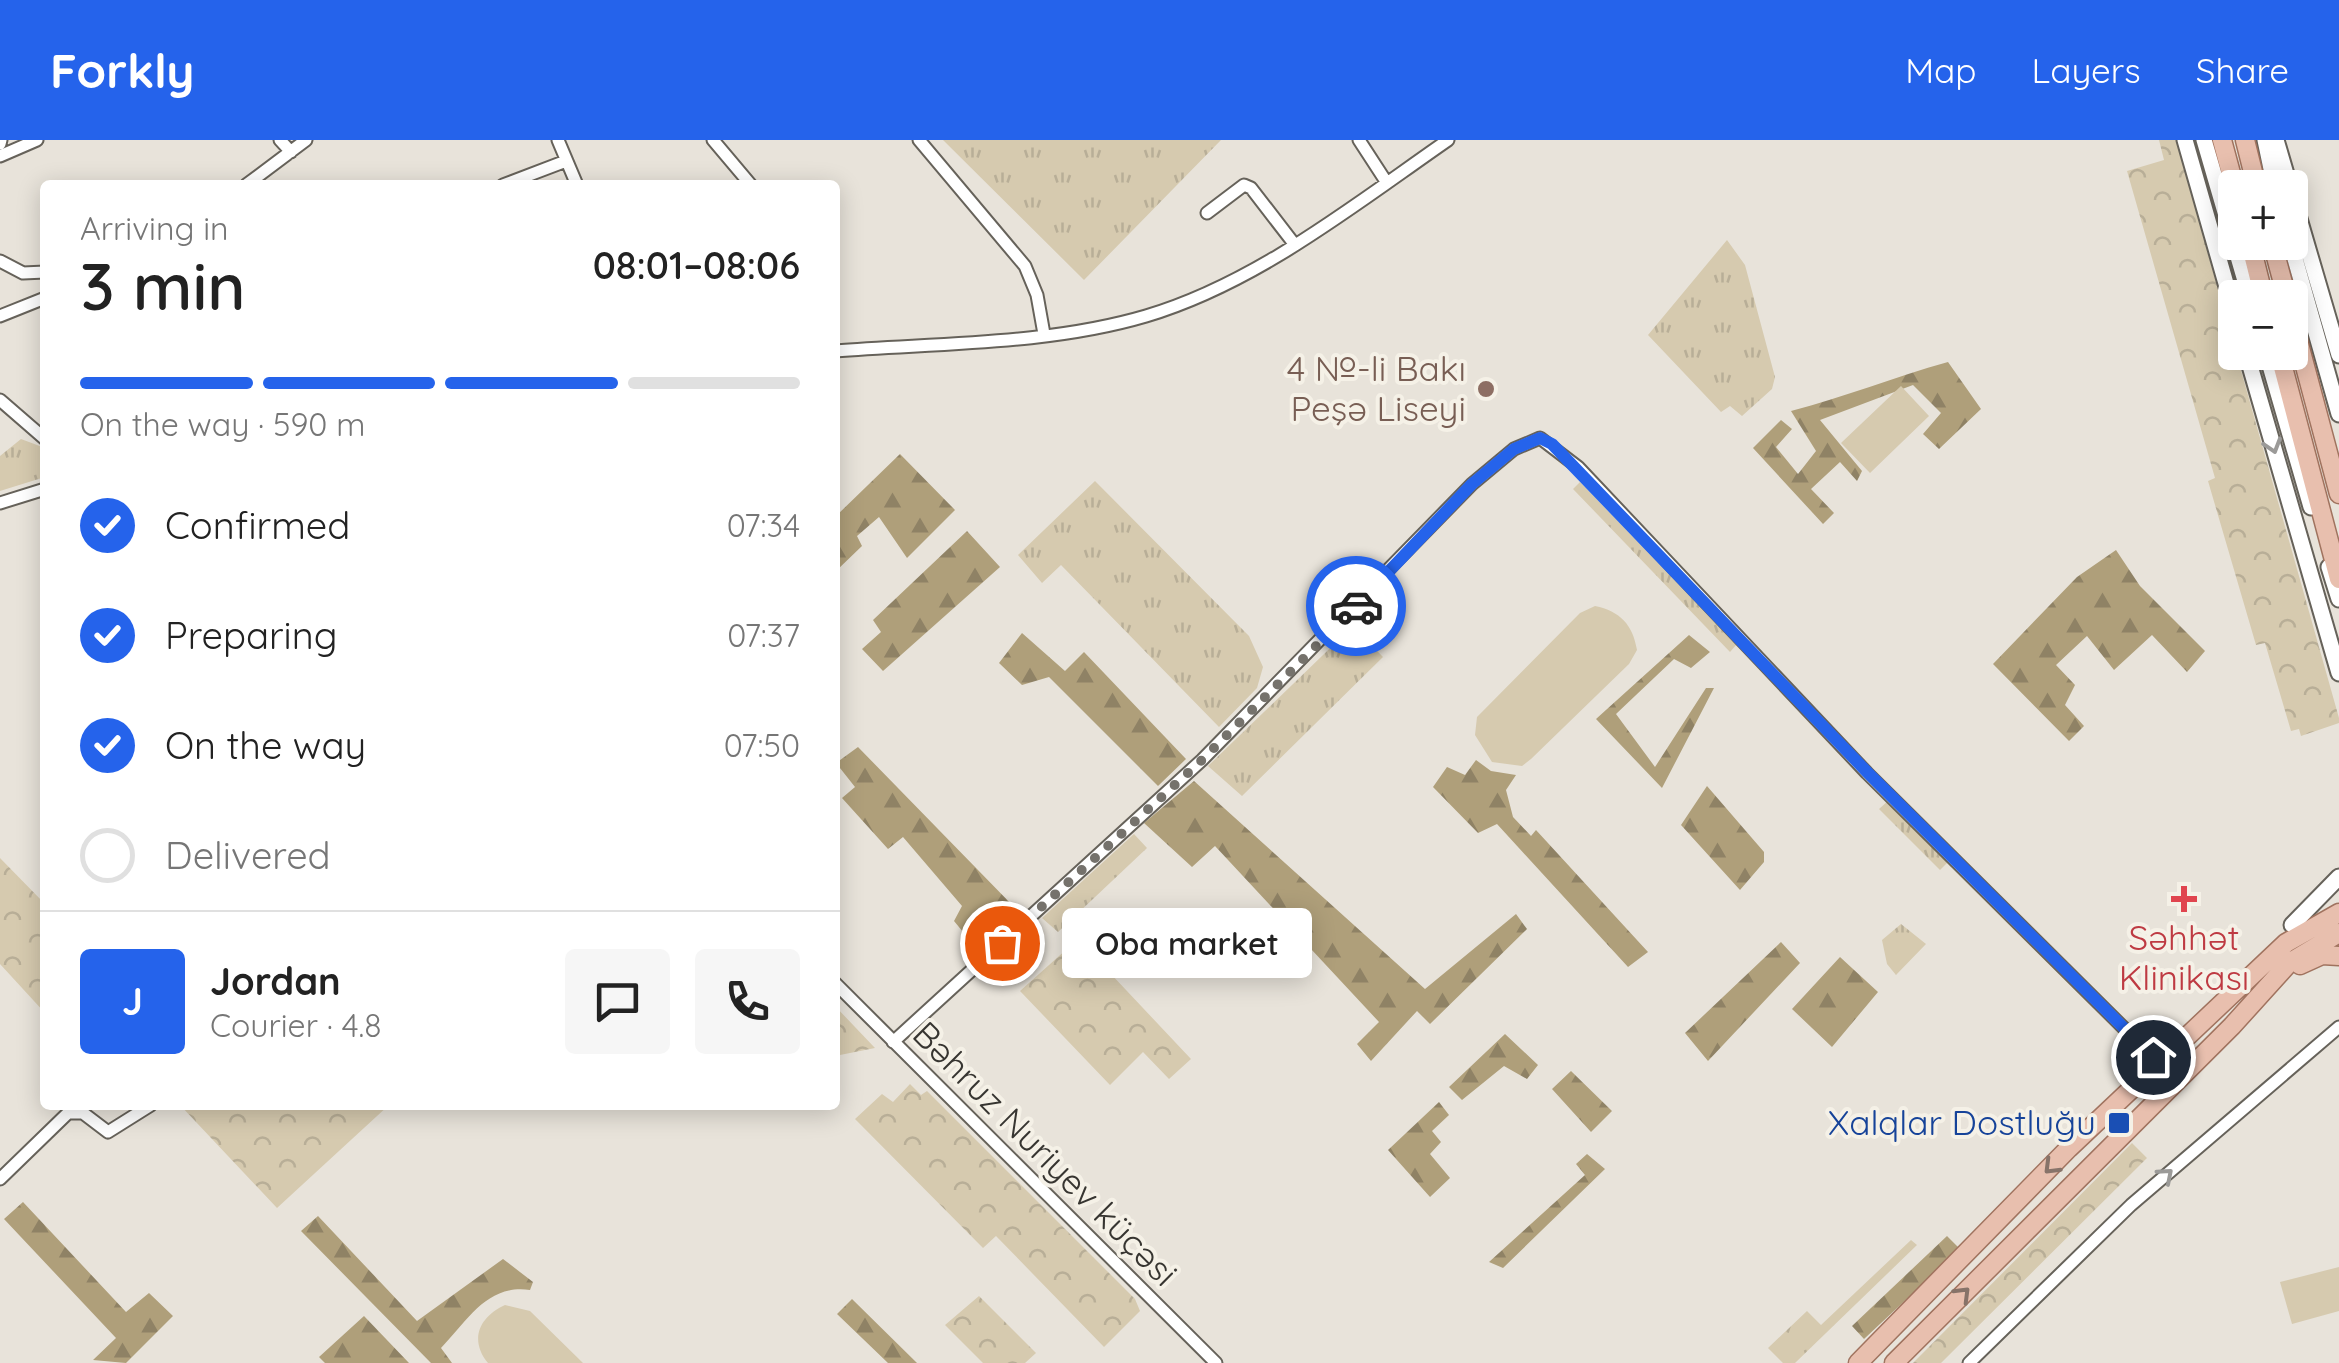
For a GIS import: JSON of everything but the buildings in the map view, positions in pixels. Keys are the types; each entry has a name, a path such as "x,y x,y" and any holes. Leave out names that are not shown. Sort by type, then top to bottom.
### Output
{"main road":[{"path":"2186,140 2225,280"},
{"path":"2204,140 2245,280"},
{"path":"2222,140 2230,170"},
{"path":"2245,140 2253,170"},
{"path":"2265,140 2272,170"},
{"path":"2276,140 2339,355"},
{"path":"2296,260 2339,414"},
{"path":"2251,370 2339,673"},
{"path":"2271,370 2339,599"},
{"path":"2284,370 2339,579"},
{"path":"2306,370 2339,494"},
{"path":"2202,1024 2243,973 2339,877"},
{"path":"2292,925 2339,903"},
{"path":"1858,1363 2122,1099 2286,943 2339,913"},
{"path":"1894,1363 2232,1026 2289,963 2339,933"},
{"path":"2232,1026 2302,964 2322,955 2339,956"}],"street":[{"path":"0,156 37,140"},
{"path":"280,140 291,152"},
{"path":"253,180 306,140"},
{"path":"558,140 575,180"},
{"path":"713,140 747,180"},
{"path":"919,140 1024,266 1038,295 1044,334"},
{"path":"1359,140 1386,183"},
{"path":"840,351 1044,334 1119,323 1165,309 1294,245 1448,140"},
{"path":"516,180 566,161"},
{"path":"1207,214 1237,188 1251,188 1294,245"},
{"path":"0,261 23,273 40,272"},
{"path":"0,316 40,300"},
{"path":"0,400 40,435"},
{"path":"893,1042 1263,700 1472,484 1514,449 1540,438 1578,467 1868,773 2153,1057"},
{"path":"0,503 40,490"},
{"path":"2122,1099 2153,1057 2243,973"},
{"name":"Bəhruz Nuriyev küçəsi","path":"840,988 1216,1363"},
{"path":"1969,1363 2131,1205 2339,1027"},
{"path":"0,1178 68,1112 82,1113 108,1132 143,1110"}],"green space":[{"path":"943,140 1221,140 1084,280"},
{"path":"2159,140 2176,140 2218,289 2218,370 2241,370 2339,718 2339,723 2301,736 2299,729 2291,731 2265,643 2256,645 2208,481 2215,478 2127,171 2164,160"},
{"path":"1727,240 1745,265 1775,377 1772,389 1742,416 1730,406 1721,412 1648,335"},
{"path":"1948,362 1981,409 1939,449 1923,434 1941,413 1913,385 1820,420 1862,471 1857,481 1840,462 1811,489 1834,513 1823,524 1753,448 1781,420 1792,429 1776,447 1798,474 1816,451 1791,411"},
{"path":"1901,386 1929,416 1870,473 1841,443"},
{"path":"21,439 40,446 40,479 0,491 0,456"},
{"path":"900,454 955,510 907,558 879,517 857,536 862,546 840,567 840,512"},
{"path":"1095,481 1249,636 1263,667 1257,688 1219,727 1061,565 1042,583 1018,555"},
{"path":"1580,482 1737,644 1730,652 1573,489"},
{"path":"967,531 1000,567 883,671 862,649 881,632 873,620"},
{"path":"2116,550 2140,586 2205,651 2187,672 2152,635 2114,670 2087,636 2056,665 2075,685 2065,705 2084,726 2069,741 1993,664 2077,577"},
{"path":"1595,606 1612,611 1629,626 1637,650 1629,664 1522,766 1492,762 1475,735 1477,717 1580,613"},
{"path":"1353,626 1383,657 1242,796 1208,766"},
{"path":"1022,633 1065,671 1084,652 1186,759 1158,786 1049,677 1022,685 999,663"},
{"path":"1689,635 1710,652 1691,668 1674,659 1616,714 1655,767 1706,688 1714,688 1662,788 1596,719"},
{"path":"858,747 1017,910 977,949 954,921 962,906 903,837 888,849 842,798 855,787 840,768 840,760"},
{"path":"1476,760 1491,771 1516,775 1506,790 1513,817 1531,836 1536,830 1648,952 1628,967 1497,824 1478,833 1433,787 1447,767 1465,775"},
{"path":"1194,781 1425,989 1516,914 1527,929 1430,1024 1417,1011 1371,1061 1357,1044 1379,1022 1215,846 1192,867 1144,823"},
{"path":"1707,786 1764,852 1764,862 1740,890 1681,825"},
{"path":"1889,800 1948,862 1940,870 1879,809"},
{"path":"1134,834 1147,848 1058,932 1042,918"},
{"path":"0,858 40,899 40,1008 0,964"},
{"path":"1901,924 1926,944 1896,975 1887,964 1882,940"},
{"path":"1078,939 1191,1059 1169,1079 1143,1052 1110,1085 1020,991"},
{"path":"1781,942 1800,963 1708,1061 1685,1033"},
{"path":"1840,957 1878,992 1832,1047 1792,1009"},
{"path":"840,1011 875,1048 840,1055"},
{"path":"1505,1034 1538,1065 1527,1079 1504,1066 1462,1100 1449,1087"},
{"path":"1571,1071 1612,1111 1591,1132 1552,1089"},
{"path":"910,1084 921,1095 927,1091 1135,1299 1140,1311 1104,1347 996,1236 983,1248 855,1119 882,1094 893,1102"},
{"path":"1439,1102 1449,1115 1432,1131 1441,1142 1430,1154 1450,1178 1430,1197 1388,1150"},
{"path":"185,1110 384,1110 277,1208"},
{"path":"2132,1143 2147,1158 1941,1363 1913,1363"},
{"path":"1587,1154 1605,1169 1503,1268 1489,1262 1585,1175 1576,1164"},
{"path":"23,1202 126,1312 149,1293 173,1316 126,1363 93,1360 116,1338 4,1219"},
{"path":"318,1216 417,1321 503,1259 533,1282 530,1290 490,1298 441,1348 452,1363 431,1363 301,1231"},
{"path":"1947,1236 1960,1249 1864,1339 1852,1326"},
{"path":"1911,1240 1917,1245 1795,1363 1783,1363 1768,1348 1807,1311 1821,1325"},
{"path":"2339,1267 2339,1311 2292,1324 2280,1282"},
{"path":"979,1296 1036,1353 1025,1363 983,1363 945,1325"},
{"path":"852,1299 917,1363 888,1363 837,1314"},
{"path":"505,1305 530,1311 583,1363 488,1363 479,1346 480,1330 489,1316"},
{"path":"364,1316 409,1363 325,1363 319,1357"}],"way so far":[{"path":"1002,943 1202,760 1356,606"}],"place":[{"name":"4 №-li Bakı Peşə Liseyi","path":"1486,389"},
{"name":"Səhhət Klinikası","path":"2184,899"},
{"name":"Oba market","path":"1002,943"},
{"name":"Xalqlar Dostluğu","path":"2119,1123"}],"route":[{"path":"1356,606 1495,464 1514,449 1540,438 1552,444 1868,773 2153,1057"}]}
